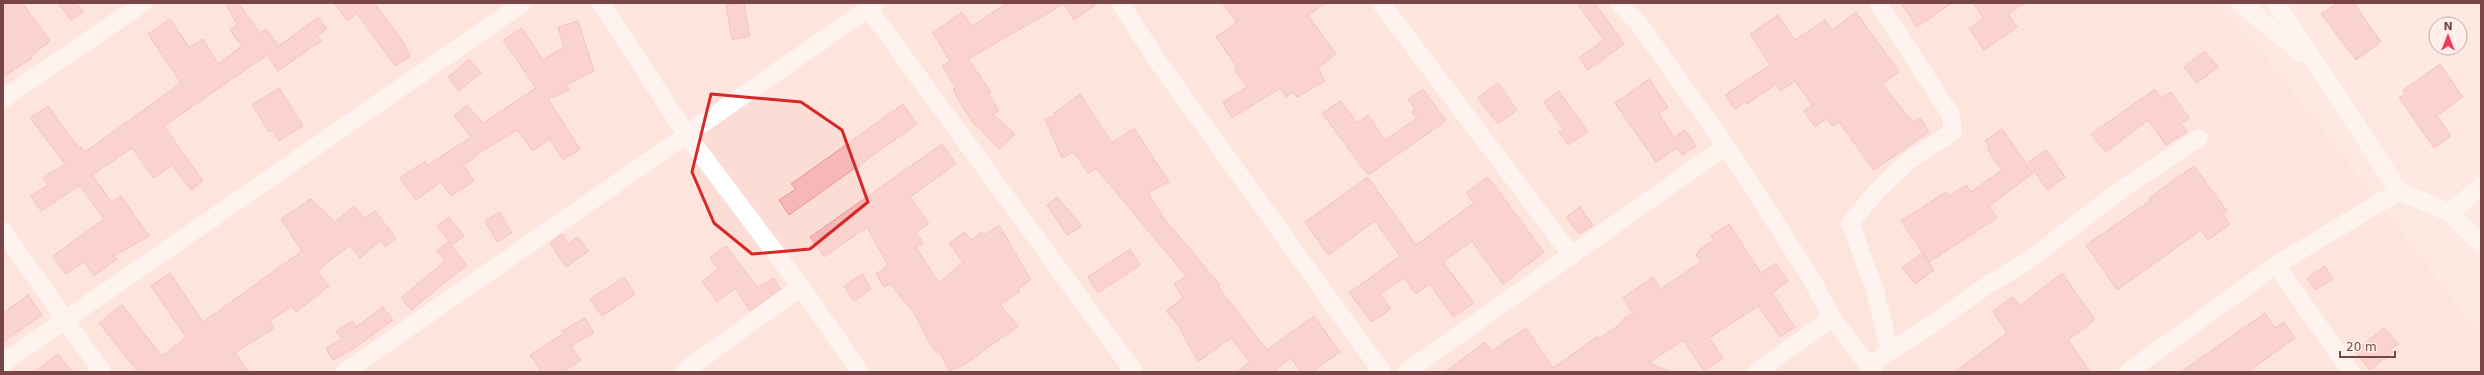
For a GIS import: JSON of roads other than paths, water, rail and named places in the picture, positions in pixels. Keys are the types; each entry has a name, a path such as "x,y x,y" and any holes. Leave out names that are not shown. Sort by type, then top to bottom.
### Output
{"street":[{"path":"3,99 143,3"},
{"path":"3,363 523,3"},
{"path":"601,3 686,134 801,287 860,372"},
{"path":"1120,3 1161,66 1382,372"},
{"path":"1381,3 1572,256"},
{"path":"1619,3 1639,24 1726,146 1811,278 1832,318 1871,369 1890,352 1989,284 2026,262 2125,187 2199,138"},
{"path":"1878,3 1951,115 1953,132 1908,161 1877,191 1850,223 1874,287 1890,352"},
{"path":"2240,3 2316,65"},
{"path":"2276,3 2399,192 2450,213 2481,244"},
{"path":"345,372 872,6 1134,372"},
{"path":"1406,372 1726,146"},
{"path":"2450,213 2481,186"},
{"path":"2128,372 2276,265 2399,192"},
{"path":"3,231 64,321 102,372"},
{"path":"2276,265 2351,372"},
{"path":"683,372 801,287"},
{"path":"1756,372 1832,318"}]}
